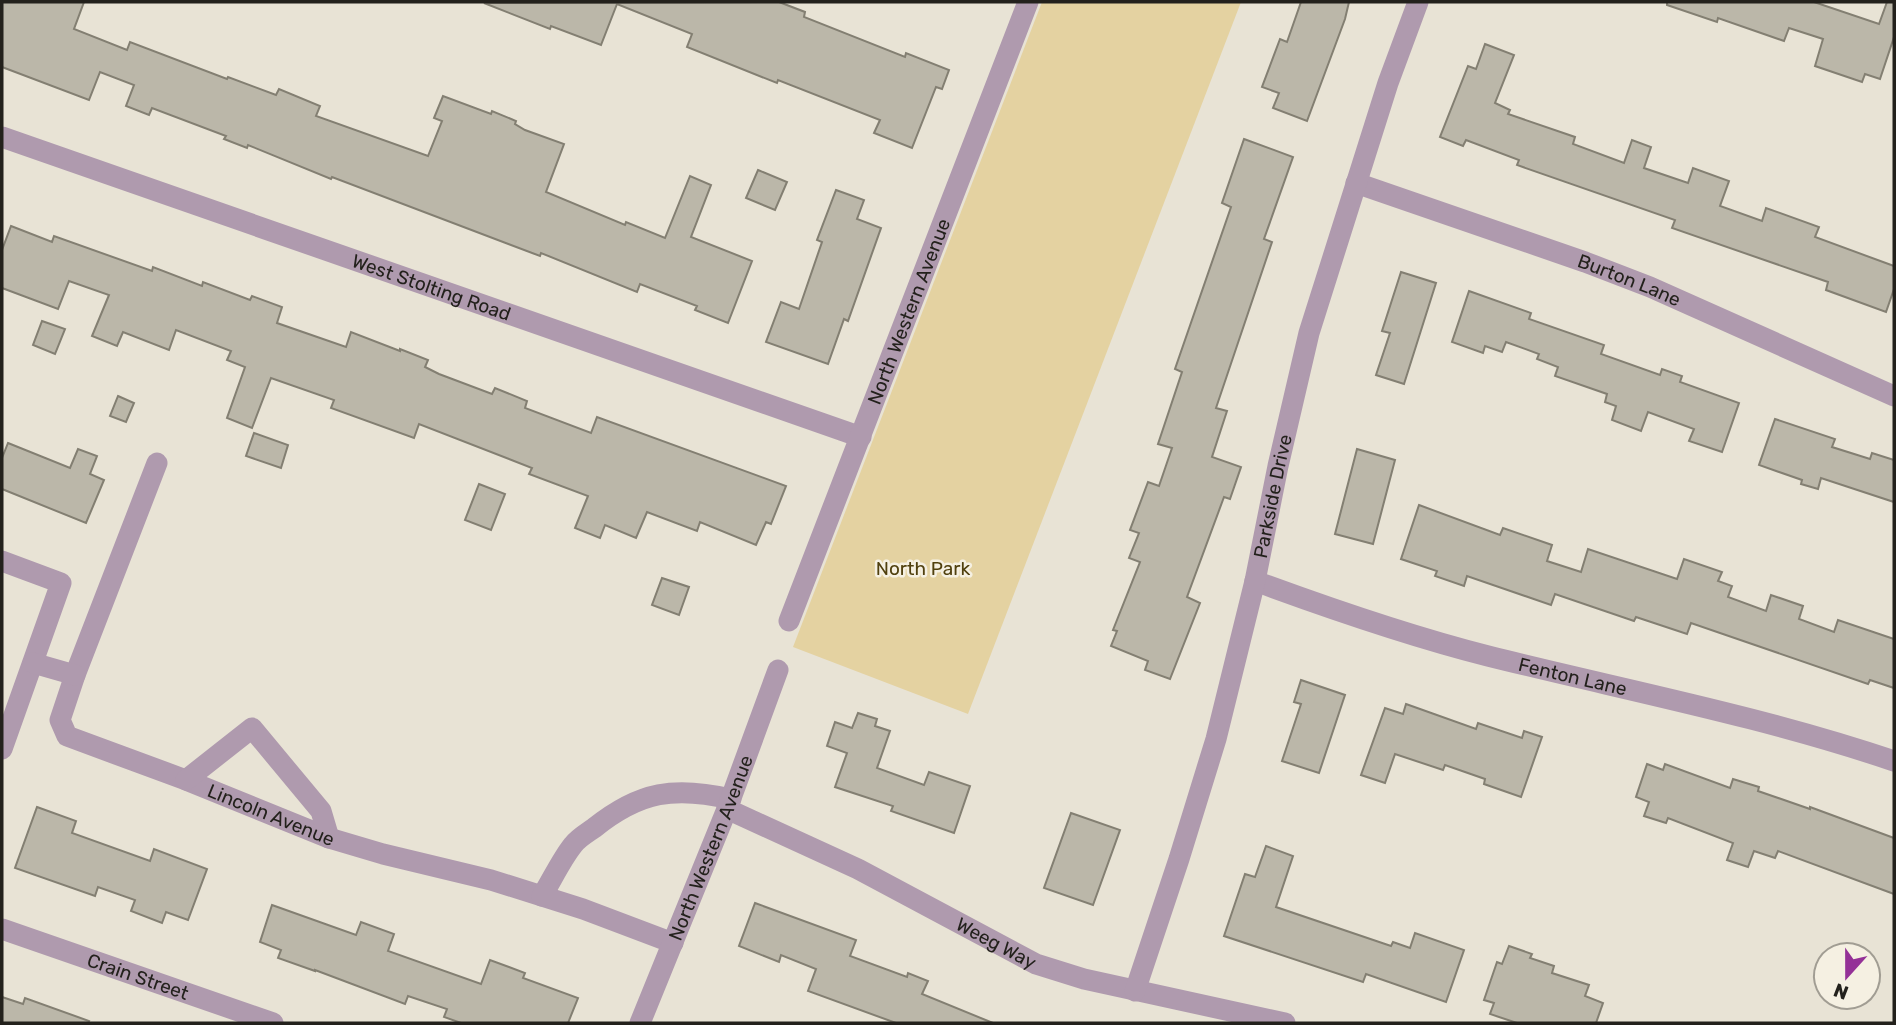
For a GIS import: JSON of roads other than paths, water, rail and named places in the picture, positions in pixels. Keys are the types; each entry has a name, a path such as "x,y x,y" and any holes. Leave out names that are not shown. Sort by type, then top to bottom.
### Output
{"street":[{"name":"Parkside Drive","path":"1135,991 1216,739 1255,581 1309,333 1388,83 1418,2"},
{"name":"North Western Avenue","path":"789,621 861,437 1021,4"},
{"name":"West Stolting Road","path":"2,136 861,437"},
{"name":"Burton Lane","path":"1356,183 1516,237 1650,287 1894,396"},
{"name":"Lincoln Avenue","path":"157,463 60,720 67,736 186,780 329,838 491,880 673,943"},
{"path":"2,561 61,583 2,750"},
{"name":"Fenton Lane","path":"1255,581 1326,607 1485,655 1795,729 1894,761"},
{"path":"33,663 75,675"},
{"name":"North Western Avenue","path":"640,1023 729,804 778,670"},
{"path":"186,780 252,728 321,811 329,838"},
{"path":"542,896 573,844 611,814 644,798 673,791 708,794 729,804"},
{"name":"Weeg Way","path":"729,804 1036,964 1083,979 1286,1023"},
{"name":"Crain Street","path":"2,929 273,1023"}],"park label":[{"name":"North Park","path":"923,568"}]}
